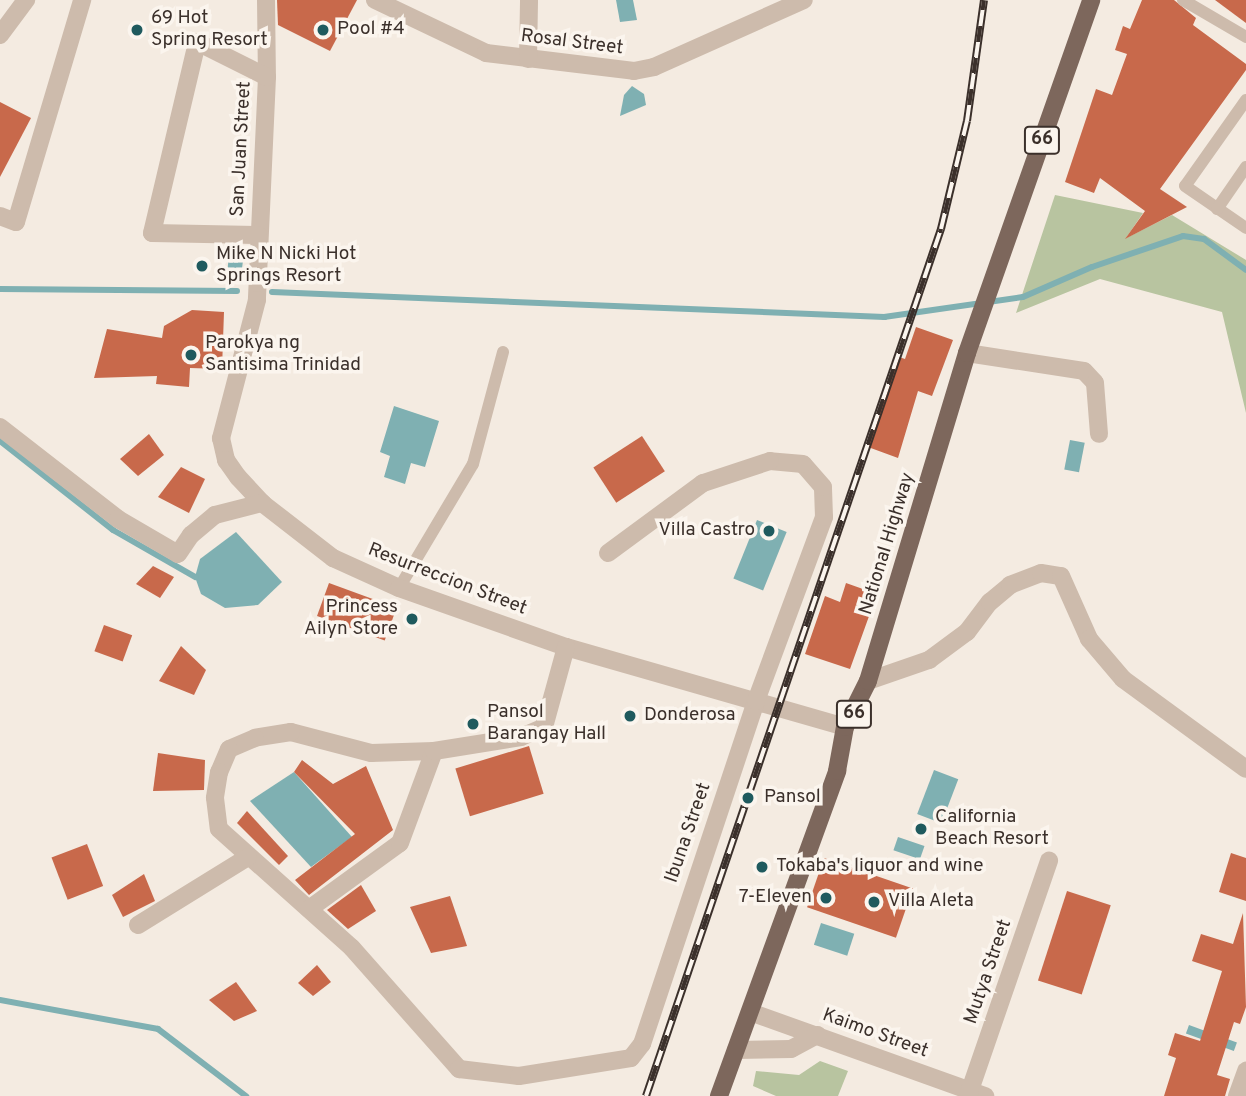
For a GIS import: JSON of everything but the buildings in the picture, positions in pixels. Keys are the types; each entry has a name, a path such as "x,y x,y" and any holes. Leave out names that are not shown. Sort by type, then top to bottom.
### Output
{"main road":[{"name":"National Highway","path":"719,1096 837,771 845,727 868,681 967,353 1091,0"}],"street":[{"path":"0,36 26,0"},
{"path":"0,216 16,222 82,0"},
{"name":"San Juan Street","path":"257,300 267,77 266,0"},
{"name":"Rosal Street","path":"375,0 452,41 486,53 644,69 804,0"},
{"path":"528,59 529,0"},
{"path":"258,235 152,233 197,42 267,77"},
{"name":"Resurreccion Street","path":"257,300 221,438 226,460 262,503 333,558 399,589 566,647 845,727"},
{"path":"967,353 1084,371 1095,383 1100,433"},
{"path":"0,427 118,519 178,554 191,535 215,515 262,503"},
{"name":"Ibuna Street","path":"434,751 372,753 290,732 255,738 229,750 215,798 223,836 352,948 459,1069 519,1076 631,1058 642,1044 756,701 824,517 826,497 812,471 782,459 703,483 608,553"},
{"path":"868,681 929,660 967,632 990,601 1010,585 1041,573 1061,576 1089,639 1123,680 1246,769"},
{"path":"309,909 400,843 434,751 522,737 544,727 566,647"},
{"path":"138,925 248,857"},
{"name":"Mutya Street","path":"975,1094 1049,861"},
{"name":"Kaimo Street","path":"750,1012 975,1094"},
{"path":"736,1050 791,1049 817,1035"},
{"path":"1237,1096 1246,1070"}],"lane":[{"path":"1183,0 1246,37"},
{"path":"1246,100 1185,186 1246,228"},
{"path":"1217,209 1246,167"},
{"path":"399,589 474,464 503,352"}],"green space":[{"path":"1055,195 1143,213 1126,238 1172,215 1246,260 1246,413 1222,312 1100,279 1016,313"},
{"path":"820,1061 848,1071 838,1096 776,1096 753,1086 756,1071 799,1075"}],"water":[{"path":"616,0 633,0 637,20 620,22"},
{"path":"632,86 644,94 646,105 620,116 624,95"},
{"path":"236,250 244,253 241,276 233,284 226,284 229,255"},
{"path":"394,406 439,421 425,467 411,463 405,484 384,477 390,456 380,452"},
{"path":"1070,440 1085,443 1079,472 1064,469"},
{"path":"757,520 787,532 763,590 733,578"},
{"path":"236,532 282,582 258,605 225,608 201,594 195,577 200,559"},
{"path":"934,770 958,779 941,823 917,814"},
{"path":"294,772 352,837 311,867 250,801"},
{"path":"898,837 924,846 920,859 893,850"},
{"path":"821,923 854,934 847,956 814,945"},
{"path":"1189,1025 1237,1042 1234,1051 1186,1033"}],"waterway":[{"path":"272,292 884,317 1023,297 1092,267 1183,236 1204,239 1246,270"},
{"path":"0,289 237,291"},
{"path":"0,441 113,530 195,577"},
{"path":"0,1000 158,1029 246,1096"}],"railway":[{"path":"646,1096 941,229 967,121 984,0"}],"place":[{"name":"69 Hot Spring Resort","path":"137,30"},
{"name":"Pool #4","path":"323,30"},
{"name":"Mike N Nicki Hot Springs Resort","path":"202,266"},
{"name":"Parokya ng Santisima Trinidad","path":"191,355"},
{"name":"Villa Castro","path":"769,531"},
{"name":"Princess Ailyn Store","path":"412,619"},
{"name":"Donderosa","path":"630,716"},
{"name":"Pansol Barangay Hall","path":"473,724"},
{"name":"Pansol","path":"748,798"},
{"name":"California Beach Resort","path":"921,829"},
{"name":"Tokaba's liquor and wine","path":"762,867"},
{"name":"7-Eleven","path":"826,898"},
{"name":"Villa Aleta","path":"874,902"}]}
